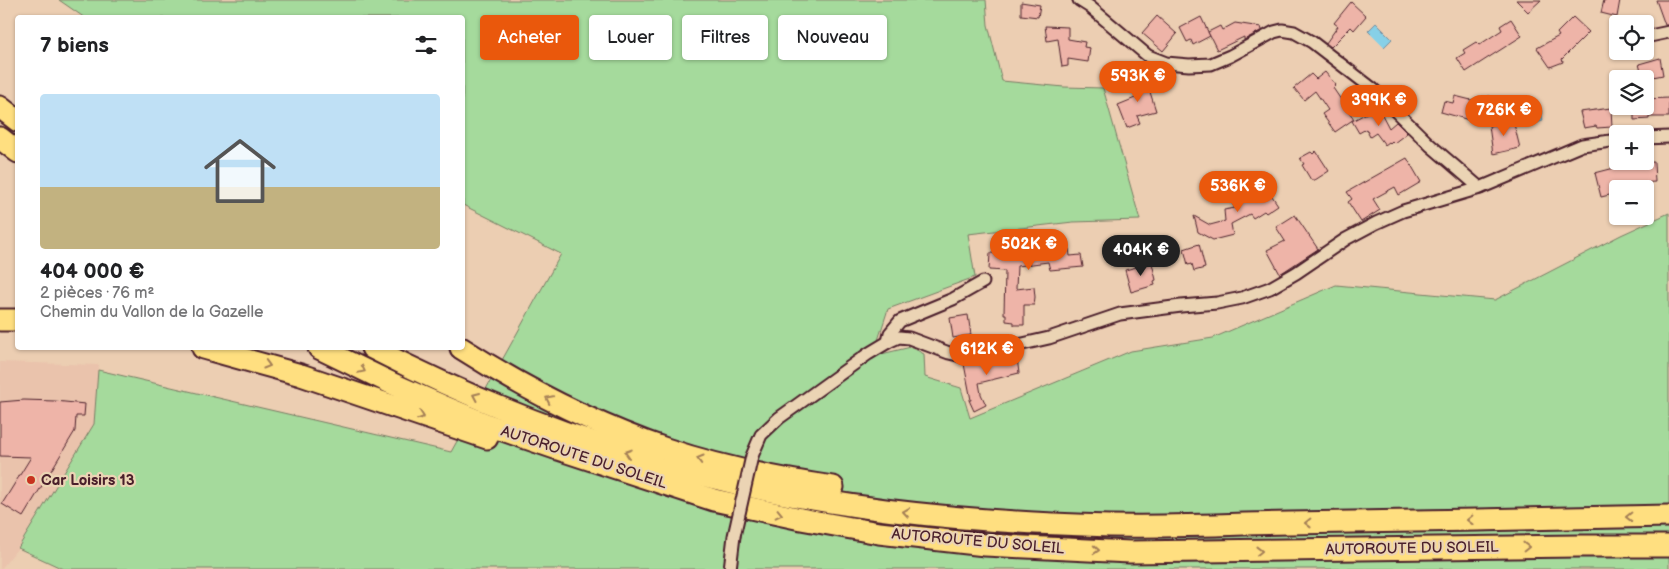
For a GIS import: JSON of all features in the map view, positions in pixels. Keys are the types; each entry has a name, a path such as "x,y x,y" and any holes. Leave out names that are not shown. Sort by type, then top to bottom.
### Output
{"highway":[{"path":"0,107 15,110"},
{"path":"0,107 15,119"},
{"path":"0,138 15,150"},
{"path":"0,320 15,320"},
{"path":"210,350 301,375 505,445 578,467 714,500"},
{"name":"AUTOROUTE DU SOLEIL","path":"323,350 391,383 488,424 555,448 714,500 801,519 879,533 985,545 1168,552 1669,546"},
{"name":"AUTOROUTE DU SOLEIL","path":"376,350 494,405 571,434 674,468 767,490 911,512 985,520 1111,526 1669,516"},
{"path":"464,350 509,378 579,414 665,449 722,465 824,485 950,503 1055,512 1269,523"}],"street":[{"path":"1079,0 1148,56 1166,63 1211,64 1274,32 1282,30 1294,32 1312,42 1373,89 1430,145 1480,188"},
{"path":"1654,35 1669,32"},
{"path":"1654,138 1669,137"},
{"path":"730,569 734,536 752,456 761,436 771,424 792,407 888,342 900,337 909,338 949,353 966,356 1049,338 1120,314 1218,303 1242,298 1270,288 1346,239 1403,211 1480,188 1582,146 1609,142"},
{"path":"888,342 890,333 900,321 953,299 983,282"}],"shaded area":[{"path":"0,362 99,365 94,424 18,548 1,569 0,569"}],"green space":[{"path":"59,0 986,0 988,25 1002,81 1064,87 1103,88 1140,220 1073,222 968,234 975,277 888,309 873,356 911,347 924,354 925,377 961,388 970,418 1131,351 1213,338 1336,285 1495,300 1621,235 1643,225 1654,225 1654,220 1669,213 1669,569 63,569 18,548 94,424 98,370 451,452 561,254 465,206 465,15 81,15"}],"water":[{"path":"1376,23 1392,39 1384,47 1368,31"},
{"path":"1541,110 1543,121 1524,126 1521,115"}],"building":[{"path":"1516,0 1541,0 1528,12"},
{"path":"1604,0 1620,0 1617,15 1601,13"},
{"path":"1656,0 1669,0 1669,25 1665,25"},
{"path":"1021,2 1040,5 1038,17 1021,15"},
{"path":"1351,2 1366,16 1354,30 1351,27 1331,47 1326,43 1338,26 1334,23"},
{"path":"1157,16 1177,34 1163,51 1142,33"},
{"path":"1201,17 1210,36 1193,45 1191,40 1187,42 1180,28"},
{"path":"1573,17 1589,32 1562,59 1563,62 1550,67 1537,48 1559,36 1557,33"},
{"path":"1511,19 1522,36 1466,72 1457,58 1465,53 1463,50 1476,42 1479,45 1502,30 1500,26"},
{"path":"1235,23 1261,27 1262,30 1244,40 1244,37 1217,50 1208,32 1220,26 1222,30"},
{"path":"1045,26 1068,27 1068,39 1085,42 1084,47 1090,48 1088,62 1068,59 1068,66 1062,67 1058,39 1047,41"},
{"path":"1660,58 1663,75 1654,77 1654,70 1641,70 1639,64"},
{"path":"1325,72 1336,85 1333,88 1354,119 1335,132 1322,114 1328,110 1315,91 1304,100 1294,88 1311,74 1316,79"},
{"path":"1144,73 1156,111 1137,116 1140,123 1127,128 1118,105 1140,96 1134,77"},
{"path":"1455,96 1471,100 1490,96 1495,114 1469,120 1441,112 1444,101 1453,103"},
{"path":"1669,98 1669,117 1649,117 1649,119 1634,120 1634,115 1654,115 1654,99"},
{"path":"1378,107 1389,128 1396,122 1407,133 1394,143 1392,141 1385,145 1376,133 1370,137 1366,129 1359,133 1352,121"},
{"path":"1609,108 1612,125 1609,125 1609,127 1597,128 1596,126 1584,128 1580,112"},
{"path":"1513,120 1520,148 1493,154 1489,126"},
{"path":"1316,151 1329,171 1315,180 1311,180 1300,158 1311,152 1313,154"},
{"path":"1407,158 1421,182 1399,195 1395,187 1373,199 1380,210 1361,222 1348,202 1352,199 1347,192"},
{"path":"1654,162 1655,182 1654,180 1609,180 1609,195 1601,197 1595,173 1609,169 1654,170"},
{"path":"1266,187 1278,205 1266,213 1264,211 1253,218 1250,214 1231,224 1233,235 1213,240 1198,232 1194,216 1210,225 1225,221 1224,210 1235,208 1230,198 1246,188 1251,197"},
{"path":"1295,215 1318,249 1280,274 1267,250 1285,241 1276,227"},
{"path":"1044,237 1045,243 1068,240 1070,256 1081,255 1083,267 1050,270 1048,262 1017,266 1016,289 1034,287 1035,297 1034,305 1024,305 1024,325 1014,325 1014,322 1006,321 1006,314 1004,314 1005,271 989,270 990,253 1012,254 1012,244 1014,242"},
{"path":"1199,244 1205,268 1194,271 1192,264 1188,265 1184,249"},
{"path":"1152,263 1156,280 1154,281 1155,285 1131,292 1125,270"},
{"path":"968,315 971,335 953,338 950,318"},
{"path":"1002,357 1002,360 1017,358 1019,373 979,383 986,405 974,411 969,400 971,400 964,364"},
{"name":"Car Loisirs 13","path":"24,400 85,404 84,416 76,416 75,431 23,517 2,504 31,457 0,456 0,402"}],"place":[{"name":"Car Loisirs 13","path":"31,480"}]}
